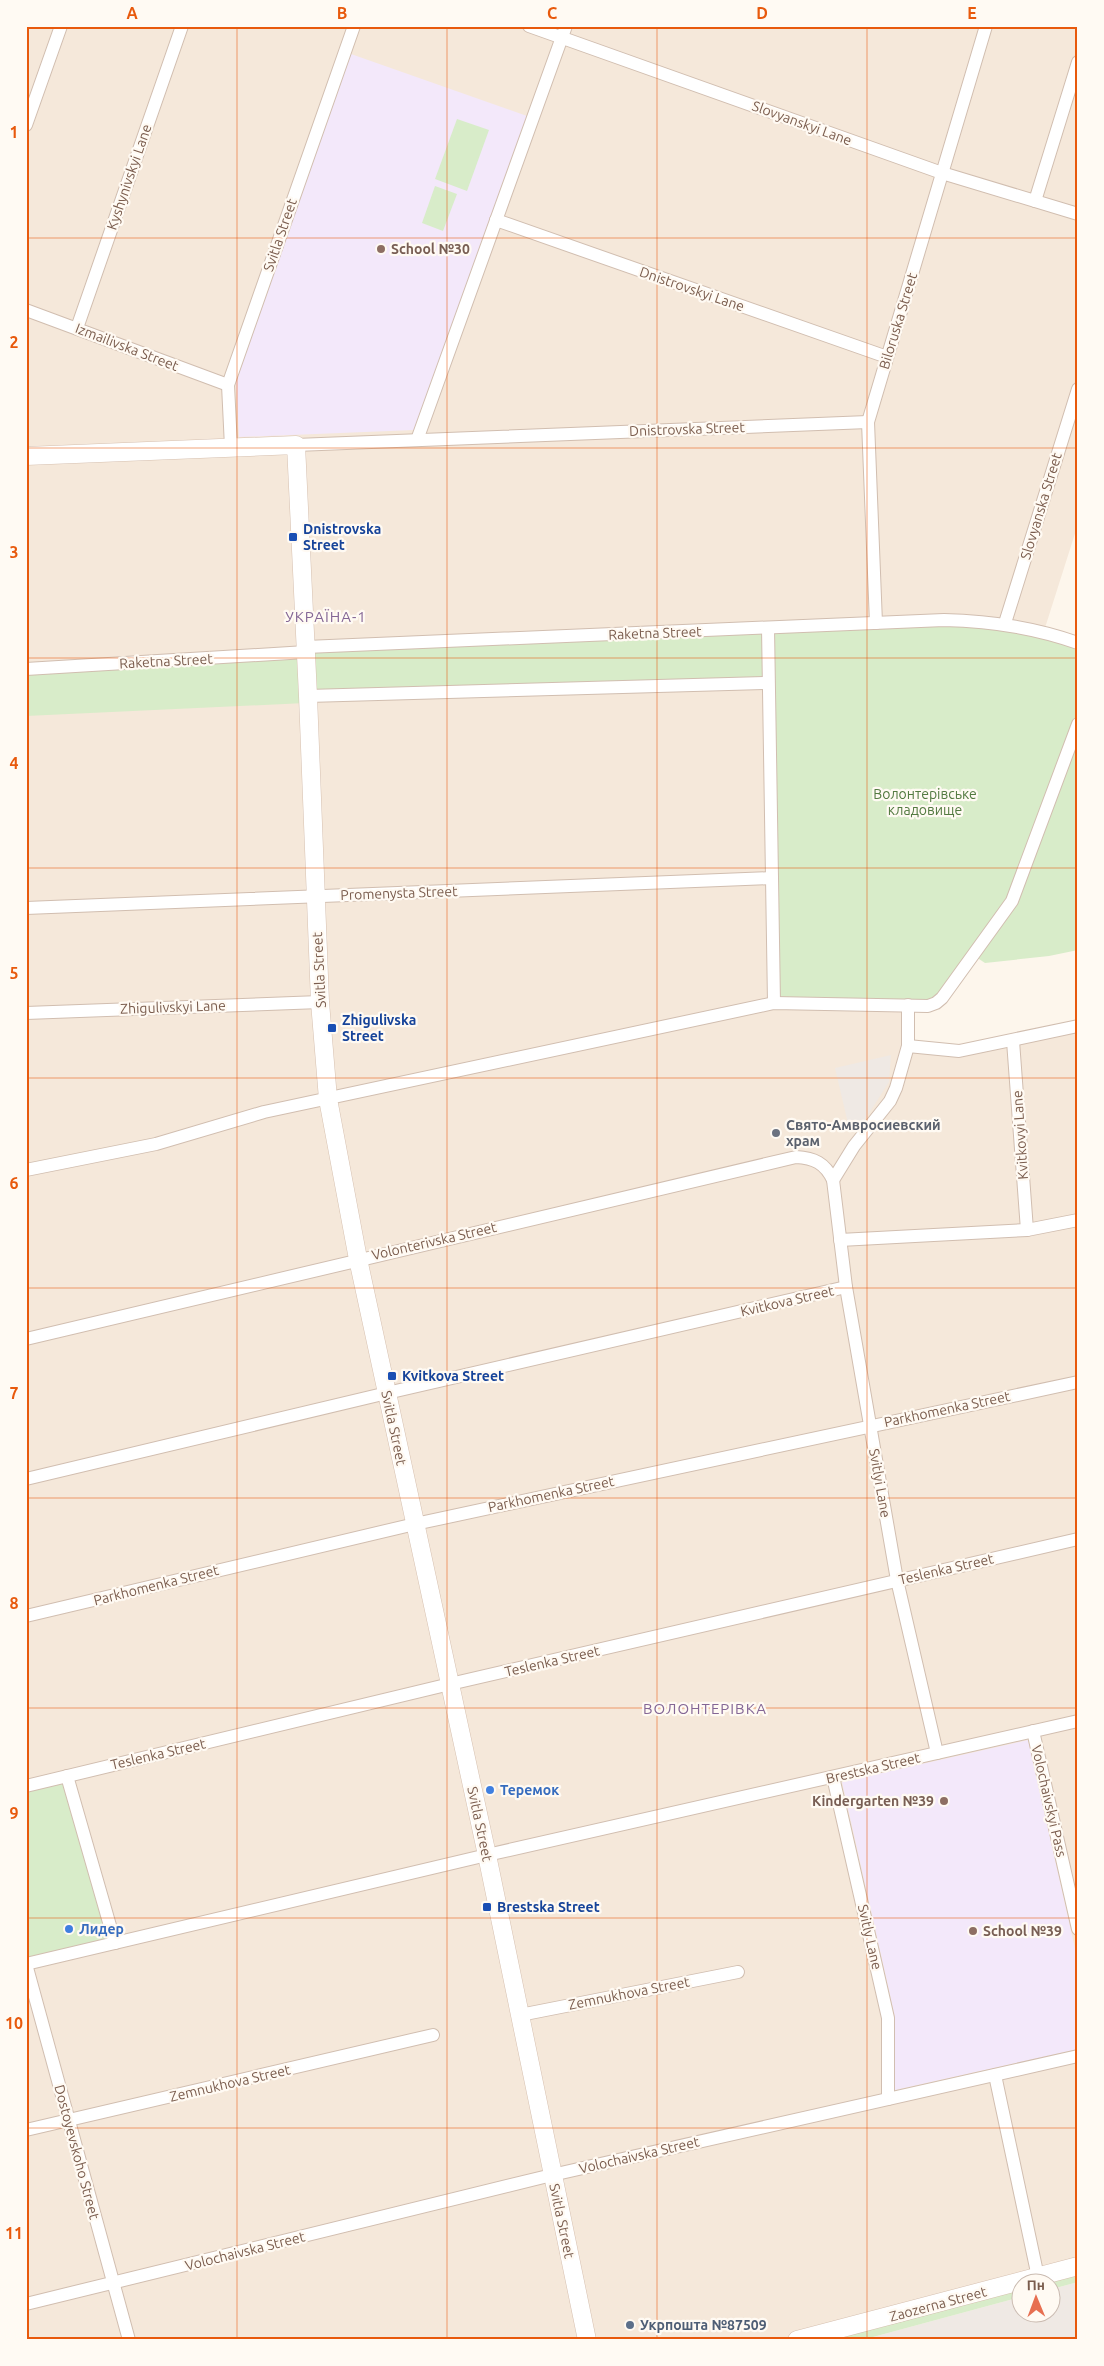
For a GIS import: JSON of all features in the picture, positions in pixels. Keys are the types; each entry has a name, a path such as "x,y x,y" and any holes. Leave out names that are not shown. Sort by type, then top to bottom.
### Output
{"street":[{"path":"26,125 61,26"},
{"name":"Kyshynivskyi Lane","path":"76,328 182,26"},
{"name":"Svitla Street","path":"231,447 228,385 354,26"},
{"name":"Slovyanskyi Lane","path":"529,26 564,32 942,173 1078,214"},
{"name":"Biloruska Street","path":"876,623 868,422 986,26"},
{"path":"417,440 564,32"},
{"path":"1035,201 1078,62"},
{"name":"Dnistrovskyi Lane","path":"496,220 887,357"},
{"name":"Izmailivska Street","path":"26,310 228,385"},
{"name":"Slovyanska Street","path":"1005,623 1078,389"},
{"name":"Dnistrovska Street","path":"26,456 868,422"},
{"name":"Svitla Street","path":"296,445 320,1002 328,1099 358,1259 487,1855 586,2340"},
{"name":"Raketna Street","path":"26,668 306,650 944,620 1005,623 1044,631 1078,643"},
{"path":"768,628 774,1003"},
{"path":"308,696 768,683"},
{"path":"26,1170 156,1144 264,1112 774,1003 928,1006 936,1003 942,998 1012,901 1078,724"},
{"name":"Promenysta Street","path":"26,908 772,878"},
{"name":"Zhigulivskyi Lane","path":"26,1013 320,1002"},
{"path":"833,1180 854,1146 890,1102 896,1088 908,1046 908,1005"},
{"path":"908,1046 959,1051 1078,1026"},
{"name":"Kvitkovyi Lane","path":"1013,1040 1027,1230"},
{"name":"Volonterivska Street","path":"26,1339 796,1157 819,1162 827,1169 833,1180"},
{"name":"Svitlyi Lane","path":"833,1180 846,1288 897,1580 937,1753"},
{"path":"840,1240 1027,1230 1078,1220"},
{"name":"Kvitkova Street","path":"26,1479 387,1393 846,1288"},
{"name":"Parkhomenka Street","path":"26,1616 415,1524 1078,1382"},
{"name":"Teslenka Street","path":"26,1786 450,1684 1078,1539"},
{"name":"Brestska Street","path":"26,1964 487,1855 1078,1721"},
{"name":"Volochaivskyi Pass","path":"1033,1731 1075,1901 1078,1930"},
{"path":"67,1776 115,1943"},
{"name":"Svitly Lane","path":"833,1777 888,2018 888,2099"},
{"name":"Dostoyevskoho Street","path":"26,1964 128,2340"},
{"name":"Zemnukhova Street","path":"520,2015 738,1972"},
{"name":"Zemnukhova Street","path":"26,2130 433,2035"},
{"name":"Volochaivska Street","path":"26,2304 552,2175 1078,2056"},
{"path":"995,2075 1037,2274"},
{"name":"Zaozerna Street","path":"1049,2274 1078,2266"},
{"name":"Zaozerna Street","path":"797,2340 1012,2284"}],"shaded area":[{"path":"26,26 1078,26 1078,524 1044,631 908,1005 908,1046 944,1051 1078,1026 1078,2266 1047,2274 1012,2274 1012,2283 793,2340 26,2340"},
{"name":"School №30","path":"351,54 527,116 414,430 239,437 236,382"},
{"path":"891,1055 889,1082 859,1129 850,1132 835,1068"},
{"name":"School №39","path":"1028,1740 1078,1962 1078,2049 895,2090 895,2017 842,1782"},
{"path":"1078,2282 1078,2340 862,2340 1012,2299 1012,2324 1062,2324 1062,2286"}],"green space":[{"path":"457,119 489,130 467,191 435,179"},
{"path":"435,186 457,194 443,231 422,223"},
{"name":"Волонтерівське кладовище","path":"944,620 1078,643 1078,950 1049,956 985,963 973,955 936,1003 774,1003 768,680 305,692 305,703 26,716 26,672 309,651"},
{"path":"65,1779 112,1941 26,1962 26,1788"},
{"path":"1078,2266 1078,2282 1062,2286 1062,2274 1048,2274"},
{"path":"1012,2283 1012,2299 862,2340 797,2340"}],"place":[{"name":"School №30","path":"381,249"},
{"name":"Dnistrovska Street","path":"293,537"},
{"name":"Zhigulivska Street","path":"332,1028"},
{"name":"Свято-Амвросиевский храм","path":"776,1133"},
{"name":"Kvitkova Street","path":"392,1376"},
{"name":"Теремок","path":"490,1790"},
{"name":"Kindergarten №39","path":"944,1801"},
{"name":"Brestska Street","path":"487,1907"},
{"name":"Лидер","path":"69,1929"},
{"name":"School №39","path":"973,1931"},
{"name":"Укрпошта №87509","path":"630,2325"}],"district":[{"name":"УКРАЇНА-1","path":"326,616"},
{"name":"ВОЛОНТЕРІВКА","path":"705,1708"}]}
